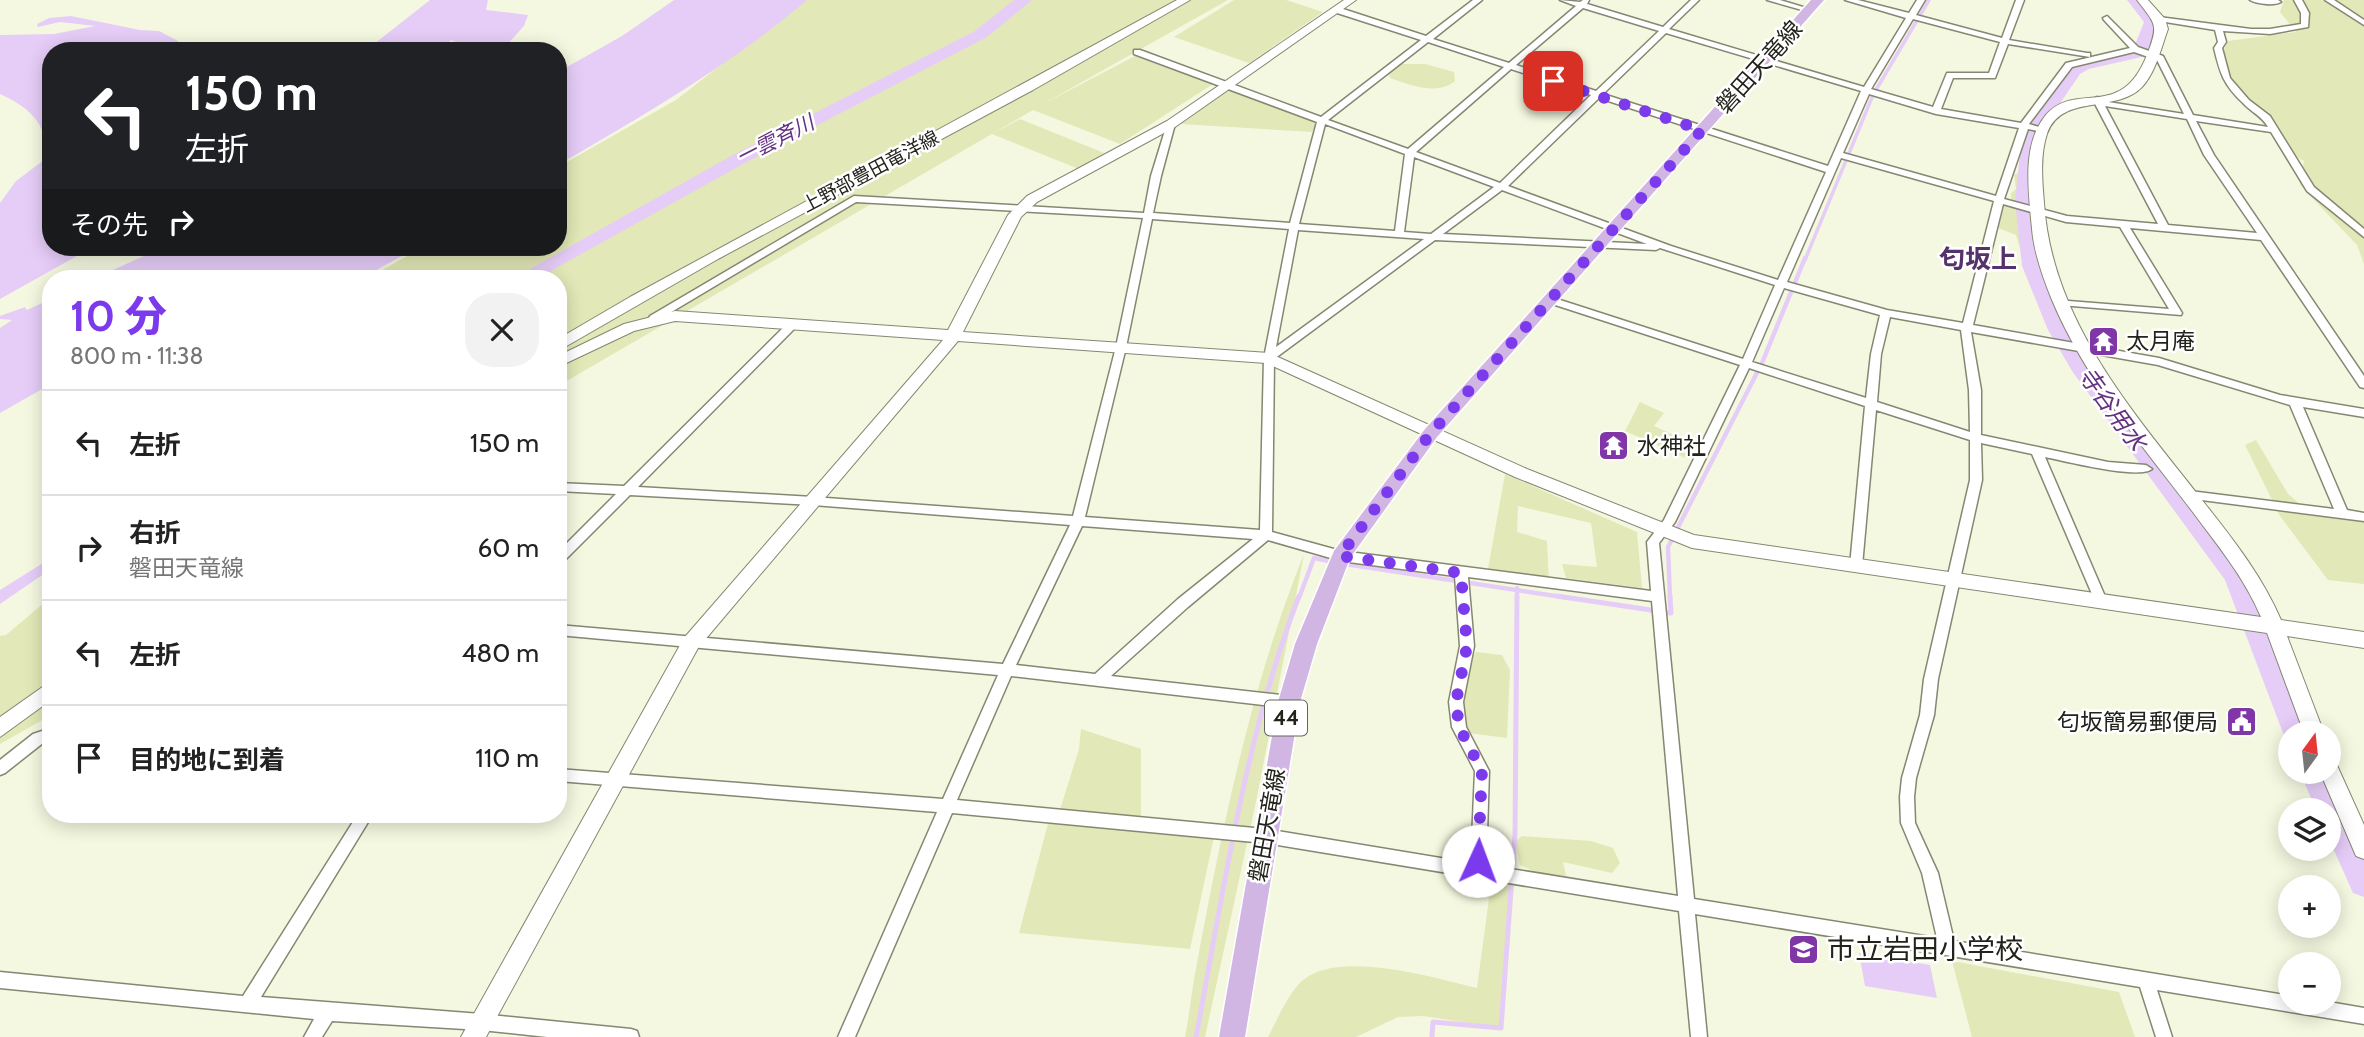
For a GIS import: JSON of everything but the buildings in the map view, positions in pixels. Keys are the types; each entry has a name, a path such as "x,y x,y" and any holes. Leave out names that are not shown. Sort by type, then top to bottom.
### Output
{"main road":[{"name":"磐田天竜線","path":"1232,1037 1289,702 1306,643 1340,556 1431,433 1603,244 1814,5"}],"street":[{"name":"上野部豊田竜洋線","path":"567,341 771,222 1006,100 1185,0"},
{"path":"477,1029 691,643 954,336 1021,208 1171,124 1351,0"},
{"path":"1098,680 1184,603 1266,536 1269,358 1293,226 1322,120 1478,0"},
{"path":"1564,0 1585,3 1936,111 2042,129"},
{"path":"1269,358 1502,186 1695,0"},
{"path":"1771,0 1814,5"},
{"path":"1849,0 2004,41 2098,57"},
{"path":"1699,1037 1653,542 1669,522 1746,363 1866,90 1921,0"},
{"path":"1936,111 1950,75 1992,76 2020,0"},
{"path":"2142,0 2159,19 2162,29 2137,86 2125,93 2053,113 2042,129 2036,165 2035,211 2042,256 2082,347 2253,580 2309,721"},
{"path":"2254,0 2277,2"},
{"path":"2159,19 2267,33 2305,25 2307,20 2298,0"},
{"path":"2329,0 2364,23"},
{"path":"1399,234 1410,152 1585,3"},
{"path":"1336,10 1830,170"},
{"path":"2106,18 2135,49 2160,58 2208,155 2364,384"},
{"path":"2218,26 2222,42 2217,48 2225,79 2267,118 2310,189 2364,234"},
{"path":"1947,947 1930,873 1908,823 1907,797 1909,776 1927,715 1931,679 1976,480 1975,390 1967,329 1999,200 2025,124 2069,65 2135,49"},
{"path":"1137,51 1668,248 1781,284 1886,313 2159,362 2295,402 2364,413"},
{"path":"2098,101 2190,119 2273,130"},
{"path":"2098,101 2165,228"},
{"path":"846,1037 1007,670 1078,522 1121,347 1150,216 1157,169 1171,124"},
{"path":"1837,154 2066,219 2264,237"},
{"path":"567,357 627,327 654,318 854,200 1150,216 1434,237 1668,248"},
{"path":"2060,302 2177,313 2124,225"},
{"path":"1550,300 1976,439 2108,466 2146,469"},
{"path":"1856,566 1870,404 1877,350 1886,313"},
{"path":"654,318 675,316 1269,358 1431,433 1660,531 1692,541 2364,640"},
{"path":"567,551 793,324"},
{"path":"2295,402 2342,514"},
{"path":"2037,451 2101,601"},
{"path":"567,487 813,501 1266,536 1340,556 1657,597"},
{"path":"2190,495 2364,517"},
{"path":"1461,573 1467,646 1456,702 1459,727 1482,771 1478,871"},
{"path":"567,632 1007,670 1289,702"},
{"path":"0,721 42,693"},
{"path":"0,728 42,694"},
{"path":"0,769 42,737"},
{"path":"567,776 948,806 1265,836 2364,1016"},
{"path":"2338,784 2356,813 2364,849"},
{"path":"248,1003 360,823"},
{"path":"0,980 248,1003 477,1029 631,1037"},
{"path":"2146,980 2164,1037"},
{"path":"312,1037 328,1012"}],"green space":[{"path":"804,0 1228,0 1043,104 1135,56 1213,84 1120,144 1033,110 567,381 567,270 382,270 407,256 567,256 567,162 676,100"},
{"path":"1234,0 1286,0 1323,12 1249,63 1174,37"},
{"path":"2284,0 2364,0 2364,264 2357,245 2301,186 2286,151 2303,166 2304,161 2296,157 2230,85 2219,60 2228,41 2296,32 2280,12"},
{"path":"1401,64 1425,64 1454,72 1455,81 1440,88 1432,88 1390,78 1388,72"},
{"path":"1230,89 1317,122 1312,132 1181,124"},
{"path":"1020,119 1104,153 1079,169 992,134"},
{"path":"2021,150 2029,151 2030,207 2049,296 2034,295 2016,235 1996,227 2002,201 2011,202 2011,193 2016,189 2014,175 2021,171"},
{"path":"1640,402 1664,413 1654,426 1698,446 1688,459 1625,431"},
{"path":"2256,440 2288,494 2307,510 2364,517 2364,584 2328,580 2280,516 2245,445"},
{"path":"1505,474 1637,532 1642,588 1566,578 1562,564 1597,567 1591,523 1518,506 1517,532 1547,541 1549,584 1488,569"},
{"path":"1304,554 1257,797 1205,1037 1185,1037 1195,972 1240,755 1285,603"},
{"path":"42,605 42,720 0,744 0,636 6,635"},
{"path":"1476,652 1502,655 1510,670 1507,738 1468,733 1458,718 1469,662"},
{"path":"1081,729 1141,749 1141,817 1215,832 1190,949 1019,933 1050,816 1058,816 1079,749"},
{"path":"1522,836 1591,841 1613,848 1620,863 1612,873 1563,862 1566,876 1535,872 1520,865 1515,842"},
{"path":"1491,883 1511,886 1501,1028 1423,1016 1398,1017 1356,1037 1268,1037 1298,985 1313,974 1334,968 1384,968 1477,988"},
{"path":"1952,961 2119,992 2135,1037 1972,1037"}],"shaded area":[{"path":"430,0 488,0 486,10 528,15 524,26 509,42 376,42"},
{"path":"674,0 807,0 717,68 567,160 567,67 622,36"},
{"path":"71,16 140,30 159,31 178,42 42,42 42,131 29,112 0,94 0,35 54,34 95,26 60,22 38,27 37,24 49,18"},
{"path":"42,162 42,256 77,256 52,270 42,270 42,276 0,299 0,203 16,181"},
{"path":"144,256 402,256 376,270 113,270"},
{"path":"42,303 42,389 0,413 0,328 12,320 0,319 0,316 25,307 27,310"},
{"path":"42,564 42,575 0,604 0,590"},
{"path":"1859,953 1930,965 1937,998 1865,986"}],"waterway":[{"name":"一雲斉川","path":"567,254 737,160 981,34 1024,0"},
{"path":"1805,260 1873,95 1929,0"},
{"name":"寺谷用水","path":"2135,0 2152,22 2140,53 2084,65 2074,71 2031,133 2024,201 2032,266 2059,330 2080,366 2236,576 2292,721"},
{"name":"一雲斉川","path":"538,270 564,256"},
{"path":"1670,598 1668,547 1762,363 1805,258"},
{"path":"1299,598 1314,558 1333,562"},
{"path":"1345,564 1517,590"},
{"path":"1517,590 1569,598"},
{"path":"1517,590 1517,596"},
{"path":"1196,1037 1250,758 1280,649 1299,596"},
{"path":"1432,1037 1433,1022 1501,1028 1515,835 1517,596"},
{"path":"1557,596 1671,613 1670,596"},
{"name":"寺谷用水","path":"2319,784 2364,883"}],"place":[{"name":"太月庵","path":"2103,341"},
{"name":"水神社","path":"1614,446"},
{"name":"匂坂簡易郵便局","path":"2241,722"},
{"name":"市立岩田小学校","path":"1804,949"}],"district":[{"name":"匂坂上","path":"1978,259"}],"route":[{"path":"1478,861 1482,771 1459,727 1456,702 1467,646 1461,573 1340,556 1431,433 1603,244 1702,130 1553,81"}]}
